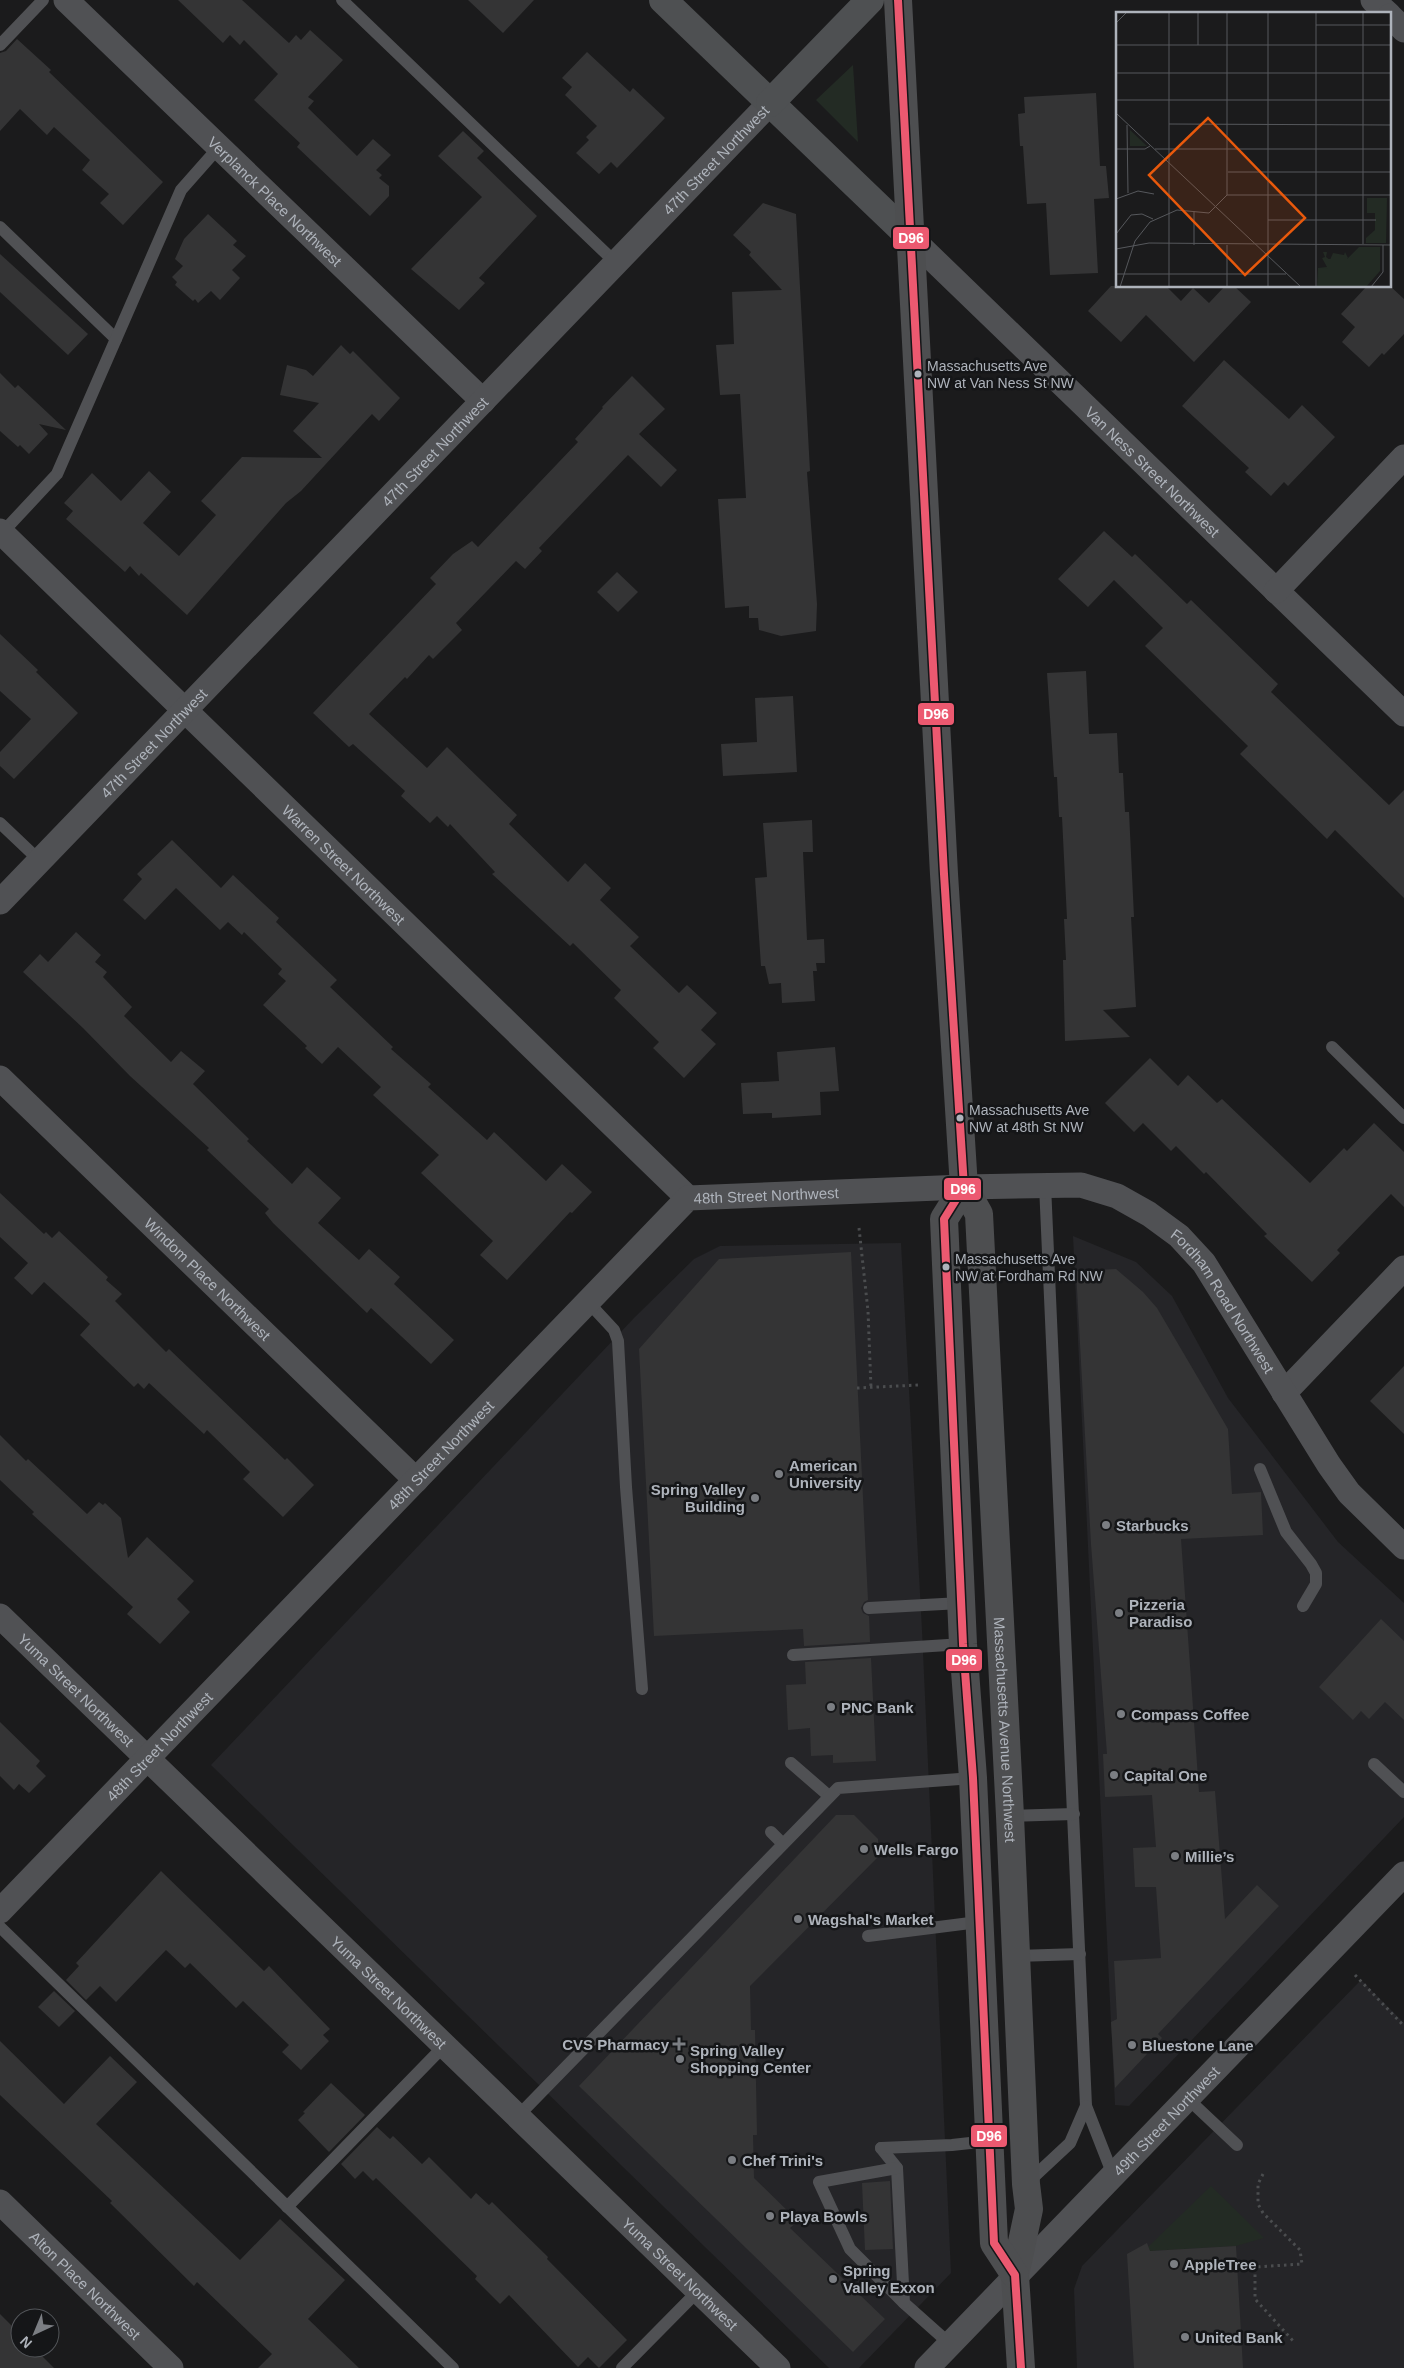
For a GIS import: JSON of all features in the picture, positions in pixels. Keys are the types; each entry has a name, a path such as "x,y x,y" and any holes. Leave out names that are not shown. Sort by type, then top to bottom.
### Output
{"main road":[{"name":"Massachusetts Avenue Northwest","path":"898,0 944,874 964,1187 979,1214 1010,1816 1026,2184 1030,2209 1015,2275 1021,2368"},
{"name":"Massachusetts Avenue Northwest","path":"964,1187 944,1219 961,1603 973,1778 978,1922 994,2243 1015,2275"}],"street":[{"name":"Verplanck Place Northwest","path":"66,0 483,401"},
{"name":"Van Ness Street Northwest","path":"663,0 1404,714"},
{"name":"47th Street Northwest","path":"0,902 870,0"},
{"path":"1373,0 1386,12"},
{"path":"1392,18 1404,30"},
{"path":"1276,590 1404,457"},
{"name":"Warren Street Northwest","path":"1,532 688,1198"},
{"name":"Windom Place Northwest","path":"0,1078 416,1480"},
{"name":"Fordham Road Northwest","path":"964,1187 1081,1185 1116,1196 1149,1214 1179,1236 1215,1278 1319,1450 1349,1493 1404,1547"},
{"name":"48th Street Northwest","path":"0,1911 688,1198 964,1187"},
{"path":"1284,1393 1404,1268"},
{"name":"Yuma Street Northwest","path":"0,1616 778,2368"},
{"name":"49th Street Northwest","path":"926,2368 1404,1874"},
{"name":"Alton Place Northwest","path":"0,2202 171,2368"}],"lane":[{"path":"0,45 43,0"},
{"path":"342,0 616,263"},
{"path":"1,532 58,474 181,190 219,147"},
{"path":"0,227 116,339"},
{"path":"0,823 40,861"},
{"path":"1332,1047 1404,1118"},
{"path":"1045,1185 1086,2106 1113,2174"},
{"path":"588,1302 614,1330 618,1341 626,1487 642,1689"},
{"path":"1260,1469 1286,1532 1316,1573 1316,1584 1303,1606"},
{"path":"869,1608 961,1603"},
{"path":"794,1655 963,1644"},
{"path":"792,1763 830,1796"},
{"path":"1374,1764 1404,1792"},
{"path":"518,2116 838,1788 973,1778"},
{"path":"1010,1816 1074,1814"},
{"path":"771,1832 783,1844"},
{"path":"868,1936 978,1922"},
{"path":"0,1928 453,2368"},
{"path":"1016,1956 1080,1954"},
{"path":"287,2207 445,2045"},
{"path":"1187,2098 1237,2146"},
{"path":"1026,2184 1070,2143 1086,2106"},
{"path":"904,2303 897,2168 881,2148 952,2145 988,2141"},
{"path":"897,2168 819,2182 850,2249 904,2303 950,2344"},
{"path":"622,2368 698,2291"}],"path":[{"path":"859,1228 868,1311 871,1388"},
{"path":"857,1388 918,1385"},
{"path":"1355,1975 1404,2026"},
{"path":"1263,2174 1258,2184 1258,2204 1263,2213 1300,2250 1302,2264 1255,2267 1255,2299 1295,2343"}],"shaded area":[{"path":"853,65 858,142 816,100"},
{"path":"1073,1236 1136,1262 1172,1296 1228,1398 1338,1542 1404,1603 1404,1817 1129,2106 1115,2105"},
{"path":"901,1243 922,1630 951,2273 859,2368 829,2368 211,1765 634,1318 694,1259 720,1246"},
{"path":"1361,1980 1404,2023 1404,2368 1077,2368 1074,2289 1082,2266"},
{"path":"1211,2186 1264,2238 1236,2246 1150,2251 1148,2247"}],"building":[{"path":"178,0 242,0 289,43 296,35 301,40 310,30 343,60 308,97 314,101 308,108 357,156 373,139 391,155 376,170 382,175 379,178 389,186 389,196 370,216 297,147 300,143 254,100 278,74 244,40 240,45 230,35 223,43"},
{"path":"468,0 534,0 503,33"},
{"path":"17,39 51,70 49,72 163,182 123,225 100,203 109,194 82,170 90,160 54,127 47,135 20,109 0,131 0,53 6,51"},
{"path":"587,52 630,92 633,88 665,118 617,168 611,162 599,174 576,153 589,140 586,137 597,126 565,95 572,87 562,78"},
{"path":"1096,93 1100,166 1106,166 1109,198 1094,199 1098,273 1050,275 1046,203 1027,204 1023,146 1020,146 1018,114 1025,113 1024,97"},
{"path":"463,131 484,151 477,158 537,216 479,278 485,283 459,310 411,269 482,197 438,156"},
{"path":"763,203 796,214 810,471 807,472 817,604 816,631 781,636 759,630 758,618 749,618 749,606 725,608 718,499 746,498 740,394 720,395 716,345 734,344 732,292 782,290 749,255 751,252 733,235"},
{"path":"208,214 237,241 233,245 246,256 232,270 240,278 220,300 211,291 198,303 195,299 193,301 175,285 177,282 172,277 183,266 175,259 184,239"},
{"path":"0,254 88,334 68,355 0,292"},
{"path":"1111,286 1116,286 1116,288 1168,288 1181,301 1193,288 1209,303 1223,288 1236,288 1251,302 1194,362 1146,315 1121,342 1088,311"},
{"path":"1365,288 1392,288 1404,299 1404,334 1384,355 1382,353 1369,367 1342,342 1355,327 1341,314"},
{"path":"341,345 350,354 353,351 400,398 379,421 372,414 301,491 286,503 187,615 141,573 139,576 130,566 125,572 66,519 73,511 64,503 92,473 121,501 149,471 171,492 143,523 179,556 216,515 201,501 242,457 322,458 293,431 319,403 280,395 287,365 306,370 313,376"},
{"path":"1224,360 1289,419 1302,405 1335,437 1288,486 1284,482 1271,496 1245,472 1249,468 1182,406"},
{"path":"0,373 15,388 18,385 66,430 39,424 48,434 29,454 20,445 18,447 0,431"},
{"path":"632,376 665,409 639,434 677,470 661,487 628,455 539,548 542,551 525,569 516,561 456,623 462,630 433,659 429,655 407,679 405,677 369,714 427,768 447,747 517,815 509,824 568,882 585,863 611,888 600,900 639,937 630,946 679,993 687,985 717,1013 701,1030 716,1044 684,1078 653,1048 659,1042 614,998 621,990 573,943 570,946 492,874 495,872 450,824 448,827 437,816 430,823 401,796 405,791 353,744 349,747 313,713 436,584 430,578 453,554 472,541 478,547 578,442 575,439"},
{"path":"1104,531 1132,557 1135,554 1187,604 1191,600 1278,684 1271,692 1389,805 1404,790 1404,898 1335,830 1327,839 1240,754 1248,746 1145,646 1163,628 1114,580 1088,607 1058,579"},
{"path":"617,572 638,592 618,612 597,592"},
{"path":"0,634 38,670 36,672 78,713 14,779 0,766 0,752 31,719 0,691"},
{"path":"1086,671 1089,734 1117,733 1119,773 1123,773 1125,812 1129,812 1134,917 1131,917 1136,1007 1103,1010 1130,1037 1065,1041 1063,960 1066,960 1064,919 1067,919 1062,817 1059,817 1057,777 1054,777 1047,673"},
{"path":"793,696 797,772 723,776 721,744 757,742 755,698"},
{"path":"812,820 813,852 803,852 807,940 824,939 825,963 816,963 817,971 813,971 815,1001 782,1003 781,983 769,984 765,966 761,966 755,878 767,877 763,823"},
{"path":"172,840 221,888 233,875 279,918 276,922 337,980 330,987 393,1047 391,1049 431,1084 428,1087 487,1140 494,1132 546,1181 562,1164 592,1192 572,1213 570,1212 507,1280 480,1255 493,1241 421,1173 439,1155 373,1095 381,1087 338,1047 322,1064 305,1048 307,1046 263,1005 286,981 278,974 282,969 244,932 242,935 228,922 220,930 176,888 145,920 123,900 142,879 137,874"},
{"path":"76,932 101,955 95,962 107,972 103,977 132,1007 124,1016 171,1062 181,1051 205,1071 193,1084 249,1139 247,1141 292,1184 307,1167 341,1198 318,1223 359,1260 369,1249 400,1277 394,1284 454,1340 431,1364 371,1308 367,1313 325,1273 273,1223 265,1213 269,1209 207,1150 209,1148 130,1076 83,1028 23,972 40,954 48,962"},
{"path":"835,1047 839,1091 820,1092 821,1115 772,1118 772,1113 743,1114 741,1083 779,1081 777,1052"},
{"path":"1150,1058 1178,1086 1188,1075 1217,1103 1222,1099 1310,1183 1344,1148 1347,1151 1374,1123 1404,1152 1404,1207 1391,1194 1337,1250 1340,1253 1312,1282 1264,1236 1267,1234 1206,1172 1204,1174 1176,1146 1171,1151 1143,1123 1134,1132 1105,1103"},
{"path":"0,1193 44,1234 46,1232 52,1238 59,1231 108,1277 106,1280 122,1294 115,1301 166,1352 169,1349 285,1460 287,1458 314,1485 283,1517 243,1479 250,1472 207,1430 204,1434 149,1383 144,1389 138,1383 134,1387 80,1335 90,1324 44,1282 32,1295 14,1278 28,1263 0,1237"},
{"name":"American University","path":"851,1252 868,1600 864,1602 861,1608 863,1613 869,1616 870,1642 804,1646 803,1629 654,1636 639,1349 719,1259"},
{"path":"1116,1269 1143,1292 1157,1308 1228,1429 1232,1494 1261,1492 1263,1535 1181,1539 1199,1792 1215,1791 1225,1919 1257,1885 1279,1906 1158,2034 1162,2038 1115,2088 1111,2022 1117,2019 1114,1961 1161,1958 1156,1887 1135,1887 1133,1848 1156,1847 1152,1795 1105,1797 1103,1754 1107,1754 1091,1544 1076,1271"},
{"path":"1404,1366 1404,1434 1370,1401"},
{"path":"0,1435 26,1461 28,1459 87,1514 99,1502 103,1505 105,1503 121,1518 128,1558 147,1537 194,1581 177,1599 190,1612 160,1644 127,1614 133,1607 32,1514 34,1512 0,1480"},
{"path":"1381,1619 1404,1641 1404,1720 1385,1702 1369,1719 1361,1711 1353,1720 1319,1687"},
{"name":"PNC Bank","path":"871,1658 876,1761 833,1763 833,1755 811,1756 810,1728 788,1730 786,1685 806,1684 805,1662"},
{"path":"0,1722 40,1761 36,1766 46,1776 29,1793 19,1784 14,1790 0,1776"},
{"name":"Spring Valley Shopping Center","path":"836,1815 854,1815 878,1839 878,1857 750,1986 751,2030 755,2030 757,2135 753,2135 754,2178 798,2221 790,2228 885,2319 853,2352 579,2086"},
{"path":"161,1871 264,1971 269,1966 330,2029 323,2035 329,2041 301,2070 282,2052 289,2045 243,2001 236,2008 190,1963 185,1968 166,1950 116,2002 100,1986 86,2000 66,1980 79,1966 76,1963"},
{"path":"54,1991 75,2011 59,2027 38,2007"},
{"path":"0,2041 64,2104 110,2056 137,2082 96,2124 240,2260 280,2219 345,2280 308,2319 359,2368 258,2368 272,2354 197,2282 194,2286 110,2203 112,2201 0,2095"},
{"path":"331,2083 365,2115 329,2152 298,2120 305,2113 303,2112"},
{"path":"377,2127 390,2139 393,2136 422,2164 429,2157 471,2199 476,2193 489,2205 492,2202 548,2257 547,2259 627,2340 599,2368 588,2357 578,2367 509,2295 500,2304 475,2279 477,2276 376,2178 373,2181 363,2171 355,2179 341,2164"},
{"path":"890,2181 893,2249 865,2250 862,2183"},
{"path":"1147,2243 1150,2251 1236,2246 1243,2368 1134,2368 1127,2254"},
{"path":"0,2314 10,2324 10,2358 44,2358 54,2368 0,2368"}],"transit line":[{"name":"D96","path":"898,0 944,874 964,1187 944,1219 963,1644 973,1778 994,2243 1015,2275 1021,2368"}],"place":[{"name":"Massachusetts Ave NW at Van Ness St NW","path":"918,374"},
{"name":"Massachusetts Ave NW at 48th St NW","path":"960,1118"},
{"name":"Massachusetts Ave NW at Fordham Rd NW","path":"946,1267"},
{"name":"American University","path":"779,1474"},
{"name":"Spring Valley Building","path":"755,1498"},
{"name":"Starbucks","path":"1106,1525"},
{"name":"Pizzeria Paradiso","path":"1119,1613"},
{"name":"PNC Bank","path":"831,1707"},
{"name":"Compass Coffee","path":"1121,1714"},
{"name":"Capital One","path":"1114,1775"},
{"name":"Wells Fargo","path":"864,1849"},
{"name":"Millie’s","path":"1175,1856"},
{"name":"Wagshal's Market","path":"798,1919"},
{"name":"CVS Pharmacy","path":"679,2044"},
{"name":"Bluestone Lane","path":"1132,2045"},
{"name":"Spring Valley Shopping Center","path":"680,2059"},
{"name":"Chef Trini's","path":"732,2160"},
{"name":"Playa Bowls","path":"770,2216"},
{"name":"AppleTree","path":"1174,2264"},
{"name":"Spring Valley Exxon","path":"833,2279"},
{"name":"United Bank","path":"1185,2337"}]}
